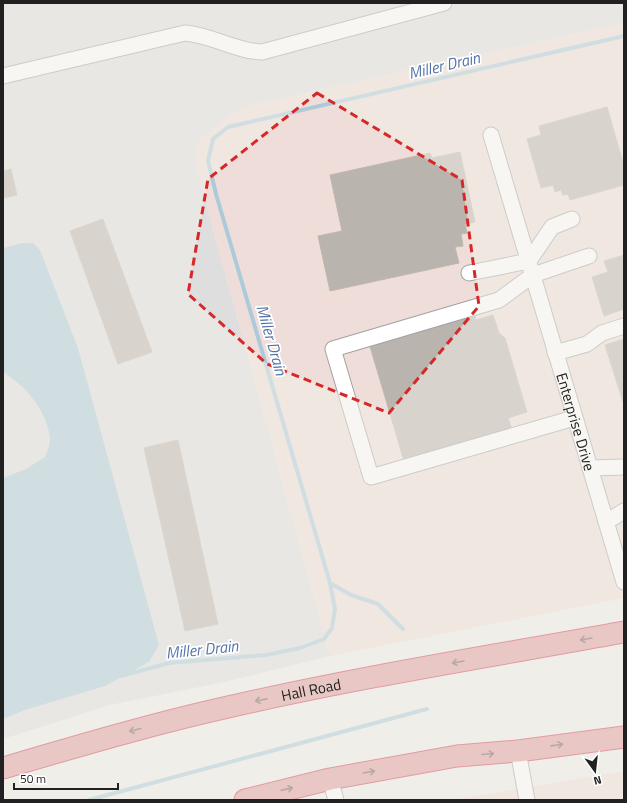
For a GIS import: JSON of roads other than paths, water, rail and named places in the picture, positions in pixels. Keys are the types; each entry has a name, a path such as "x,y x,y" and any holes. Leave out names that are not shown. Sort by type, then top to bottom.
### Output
{"highway":[{"name":"Hall Road","path":"3,768 132,730 229,707 432,666 624,632"},
{"path":"245,800 330,779 457,756 518,751 624,737"}],"street":[{"path":"3,76 185,33 209,38 248,51 262,52 444,3"},
{"name":"Enterprise Drive","path":"491,135 574,418 623,575"},
{"path":"572,219 552,228 531,268 499,300 333,349 371,477 574,418"},
{"path":"469,272 531,268 589,256"},
{"path":"555,353 587,344 602,333 624,326"},
{"path":"590,468 624,467"},
{"path":"606,522 624,511"},
{"path":"518,751 527,800"},
{"path":"330,779 336,800"}],"water":[{"path":"22,243 33,243 40,250 78,348 159,645 149,662 105,686 25,710 3,719 3,478 26,469 45,457 50,439 45,419 34,400 19,384 3,372 3,248"}],"waterway":[{"name":"Miller Drain","path":"121,676 169,663 266,655 300,648 324,639 332,628 335,609 330,583 216,194 208,161 213,139 228,127 624,36"},
{"path":"330,583 351,595 378,604 403,629"},
{"path":"89,800 427,709"}]}
